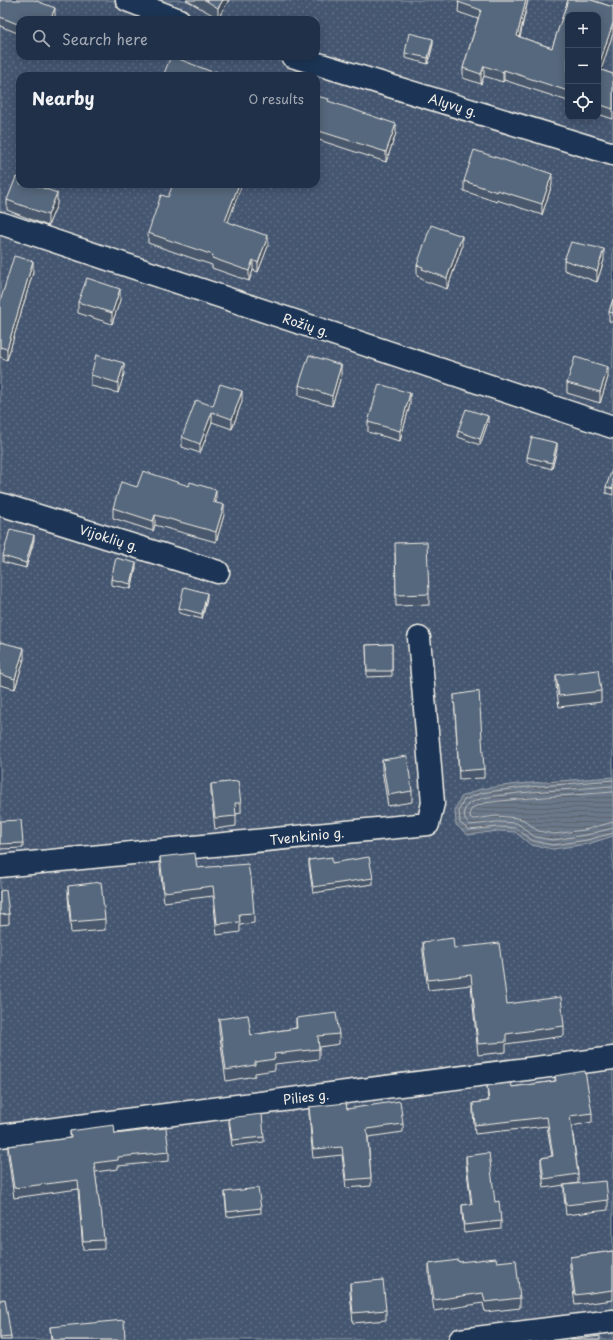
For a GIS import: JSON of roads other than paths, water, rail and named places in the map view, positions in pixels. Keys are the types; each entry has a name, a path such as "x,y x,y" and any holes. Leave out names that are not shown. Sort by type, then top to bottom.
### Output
{"street":[{"path":"127,0 169,16"},
{"name":"Alyvų g.","path":"305,60 613,154"},
{"name":"Rožių g.","path":"0,223 613,427"},
{"name":"Vijoklių g.","path":"0,504 218,572"},
{"name":"Tvenkinio g.","path":"0,866 428,824 433,803 419,638"},
{"name":"Pilies g.","path":"0,1136 613,1058"},
{"path":"460,1340 613,1321"}],"water":[{"path":"613,777 613,836 588,844 553,849 531,845 515,832 498,831 468,835 456,825 455,809 461,797 480,789 517,784"}]}
